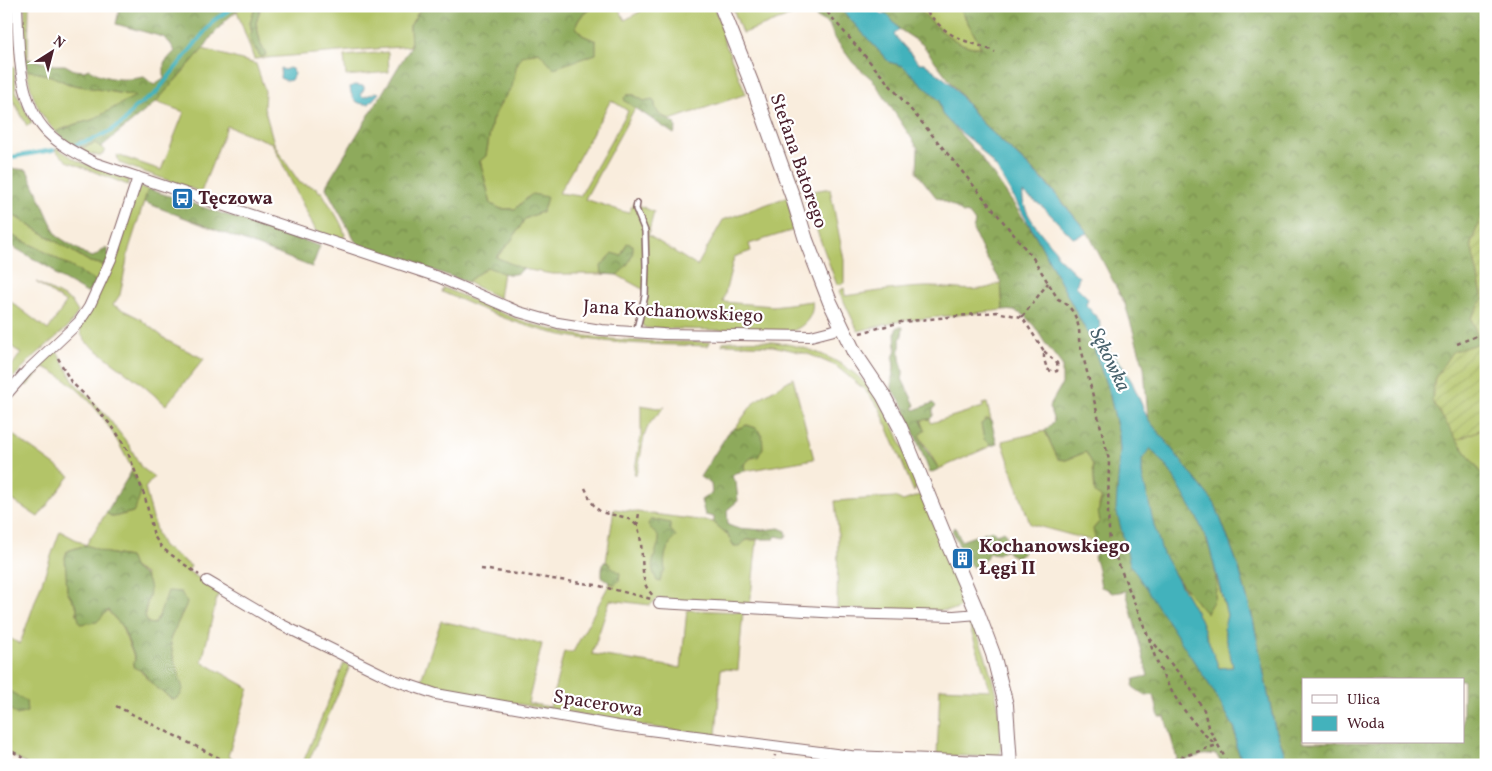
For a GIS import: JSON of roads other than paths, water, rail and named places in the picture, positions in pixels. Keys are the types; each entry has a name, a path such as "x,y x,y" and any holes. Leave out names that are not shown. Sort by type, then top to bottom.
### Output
{"street":[{"name":"Jana Kochanowskiego","path":"17,6 20,63 30,106 46,131 67,148 95,163 440,278 519,312 558,323 601,330 636,332 811,336 842,328"},
{"name":"Stefana Batorego","path":"720,6 753,87 821,282 842,328"},
{"path":"6,395 27,371 79,322 89,307 111,259 138,177"},
{"path":"842,328 854,352 883,395 900,426 978,614 993,654 1006,704 1010,764"},
{"name":"Spacerowa","path":"207,581 280,624 394,680 436,694 618,726 851,756 1010,764"},
{"path":"659,602 840,613 954,616 978,614"}],"lane":[{"path":"636,332 645,296 646,267 645,231 636,209 637,203"}],"water":[{"name":"Sękówka","path":"838,6 871,6 882,14 887,14 899,29 894,35 919,63 924,63 950,83 981,122 1047,184 1088,233 1073,238 1043,207 1023,193 1025,208 1034,224 1056,251 1056,255 1079,277 1076,286 1088,298 1086,305 1100,321 1099,331 1103,339 1111,345 1110,348 1106,347 1123,366 1148,419 1215,504 1239,568 1254,624 1274,724 1285,755 1292,765 1244,765 1236,746 1235,729 1214,692 1130,564 1116,509 1120,450 1119,435 1110,396 1091,340 1037,238 997,169 977,145 953,126 942,114 939,100 903,66 889,62","holes":["1150,448 1170,471 1196,516 1208,542 1227,615 1224,628 1233,667 1219,668 1200,619 1163,554 1142,474 1142,460"]},
{"path":"281,68 284,70 292,69 294,74 291,80 287,81 280,78"},
{"path":"354,85 364,86 360,95 364,97 379,93 369,104 361,103 353,98 350,87"}],"waterway":[{"path":"77,144 109,132 124,122 134,108 155,94 214,20 236,6"},
{"path":"6,158 53,150"}],"place":[{"name":"Tęczowa","path":"182,199"},
{"name":"Kochanowskiego Łęgi II","path":"963,558"}]}
